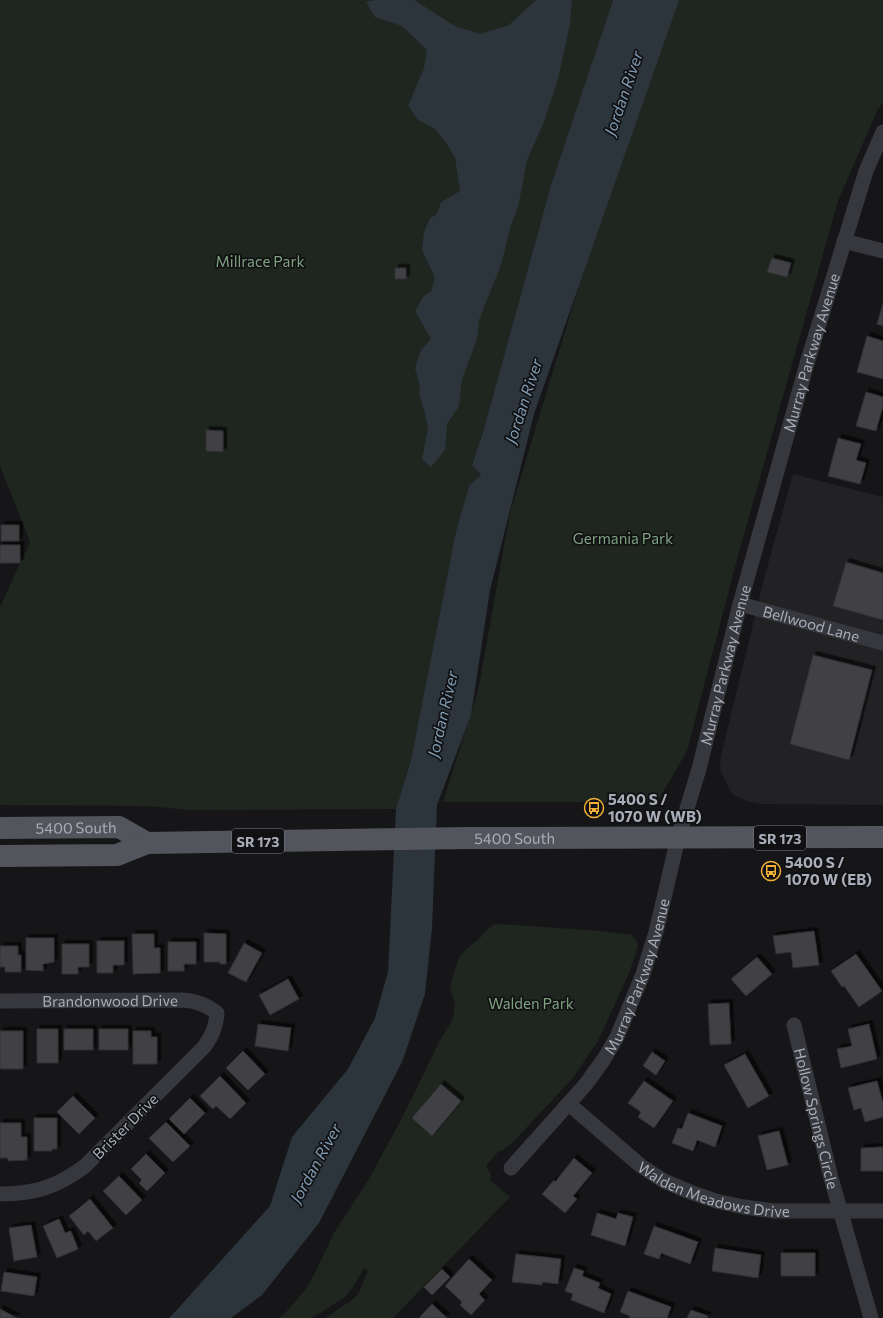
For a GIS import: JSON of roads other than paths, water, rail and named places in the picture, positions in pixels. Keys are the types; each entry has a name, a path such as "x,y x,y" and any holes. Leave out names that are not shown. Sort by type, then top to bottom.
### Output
{"main road":[{"name":"5400 South","path":"0,828 118,827 147,843"},
{"name":"5400 South","path":"0,856 117,855 147,843 469,838 883,837"}],"street":[{"name":"Murray Parkway Avenue","path":"511,1168 569,1104 604,1059 617,1037 643,974 656,932 678,838 699,769 740,604 808,360 866,171 883,132"},
{"path":"844,241 883,251"},
{"name":"Bellwood Lane","path":"740,604 883,644"},
{"name":"Brandonwood Drive","path":"0,1001 183,1000 210,1007 217,1013"},
{"name":"Brister Drive","path":"0,1194 26,1193 47,1188 67,1179 85,1166 204,1047 214,1031 217,1022 217,1013"},
{"name":"Hollow Springs Circle","path":"794,1025 831,1178 842,1212 871,1318"},
{"name":"Walden Meadows Drive","path":"569,1104 641,1166 664,1180 690,1192 716,1201 774,1211 883,1211"}],"water":[{"path":"374,0 414,0 455,26 480,34 509,25 536,0 572,0 570,24 558,79 544,122 527,160 518,207 511,225 501,265 479,320 477,339 462,379 459,406 447,424 445,450 431,467 422,459 428,429 419,393 420,386 415,368 421,350 431,339 415,311 423,297 431,291 435,278 422,250 424,232 430,218 437,214 441,202 460,191 455,157 435,129 418,120 408,106 424,68 427,50 402,26 375,17 366,2"},
{"name":"Jordan River","path":"613,0 679,0 534,414 490,590 471,715 437,805 432,928 425,994 402,1062 319,1223 262,1295 231,1318 169,1318 270,1206 292,1137 348,1069 375,1018 388,972 396,809 411,760 456,532 469,486 481,475 472,465 483,432 551,185"}],"place":[{"name":"5400 S / 1070 W (WB)","path":"594,808"},
{"name":"5400 S / 1070 W (EB)","path":"771,871"}],"park label":[{"name":"Millrace Park","path":"260,261"},
{"name":"Germania Park","path":"623,538"},
{"name":"Walden Park","path":"531,1003"}]}
